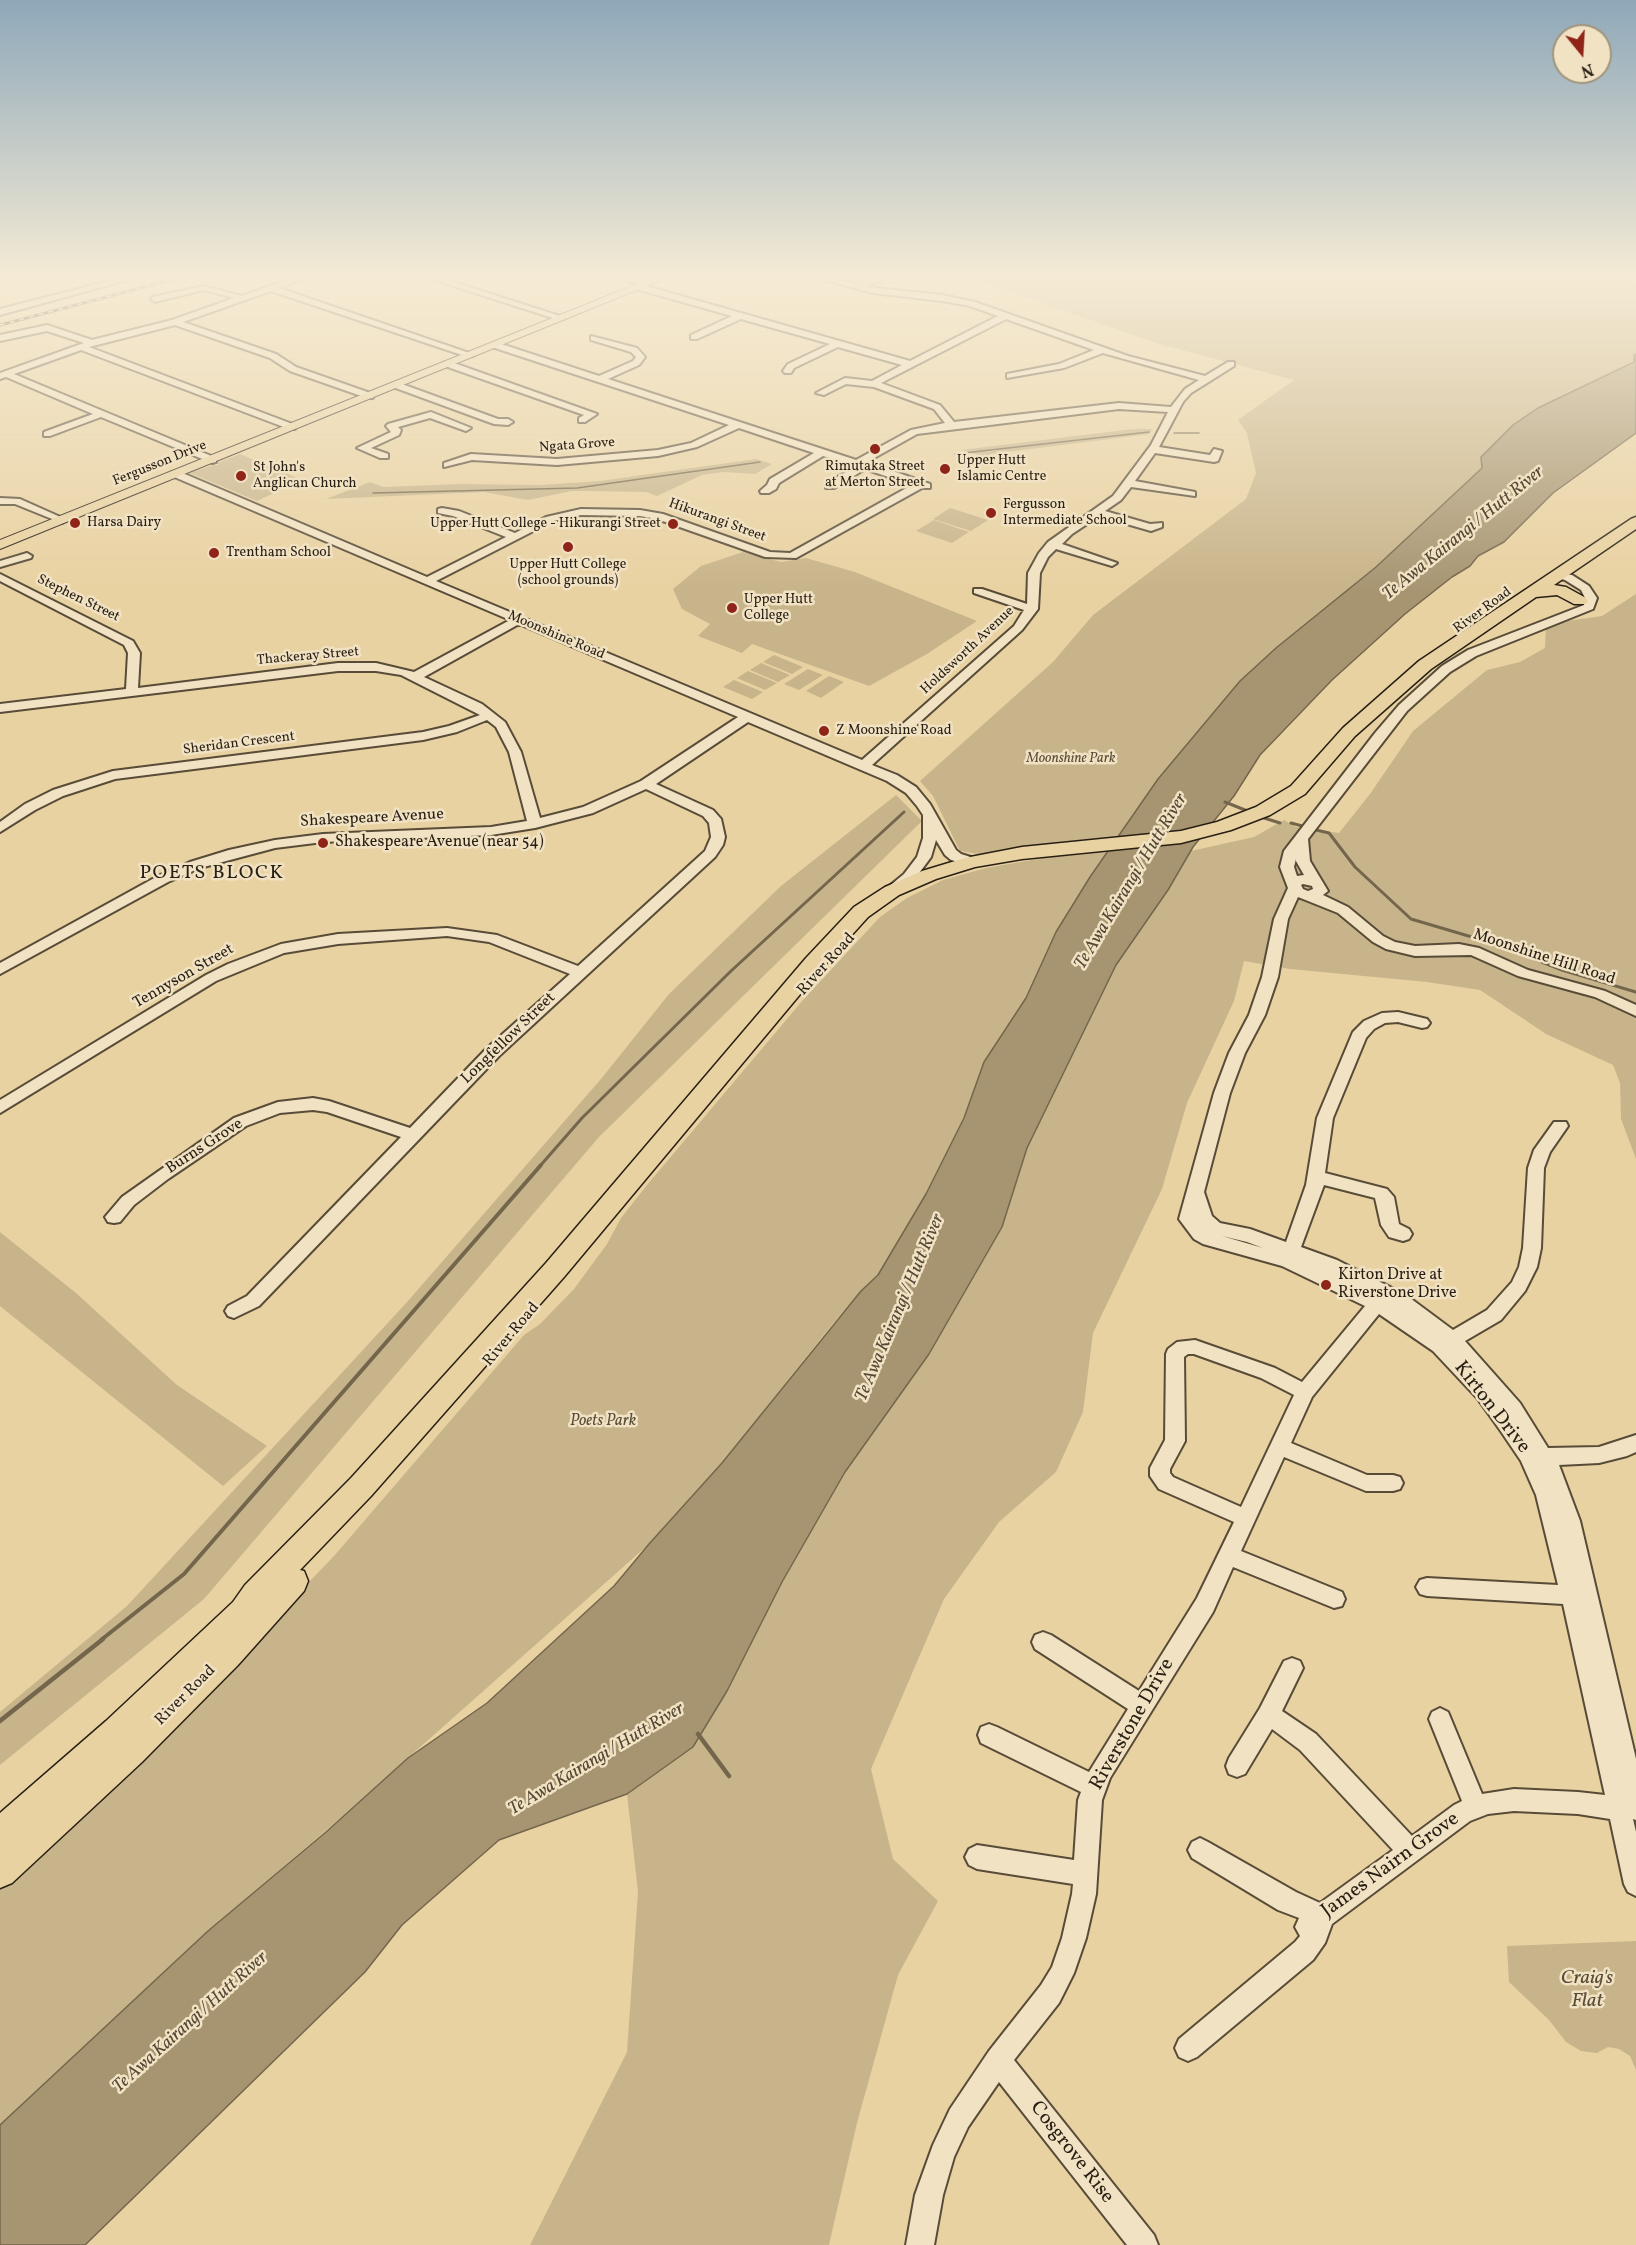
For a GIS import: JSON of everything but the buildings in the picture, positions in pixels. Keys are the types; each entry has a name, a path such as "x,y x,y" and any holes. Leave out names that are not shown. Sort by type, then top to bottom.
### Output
{"highway":[{"name":"River Road","path":"0,1870 130,1751 227,1655 256,1607 654,1155 847,924 892,891 929,875 972,862 1009,854 1053,852 1145,842 1197,833 1237,822 1274,805 1307,781 1349,732 1425,665 1633,520"},
{"name":"River Road","path":"1349,732 1353,723 1374,699 1401,673 1454,633 1509,592 1633,520"},
{"path":"1580,583 1578,575 1580,567 1633,520"},
{"path":"1454,633 1480,619 1543,577 1557,575"},
{"path":"1528,595 1555,590 1569,593 1580,601"},
{"name":"River Road","path":"0,1836 118,1732 244,1612 256,1607 395,1471 524,1323 590,1239 752,1048 862,926 902,896 943,877 986,864 1053,852"},
{"path":"0,1814 43,1785 135,1705 239,1607 256,1607"},
{"path":"0,1853 130,1737 221,1648 256,1607"}],"main road":[{"name":"Fergusson Drive","path":"0,546 406,381"}],"street":[{"path":"17,381 212,460"},
{"path":"176,381 292,427"},
{"path":"327,381 370,396"},
{"path":"496,381 592,414 582,420"},
{"path":"605,381 862,464"},
{"path":"821,393 845,381 876,384 879,387 928,402 937,407 951,425"},
{"path":"876,384 879,381"},
{"name":"Holdsworth Avenue","path":"864,765 1018,628 1032,609 1035,568 1040,559 1052,544 1117,498 1152,449 1173,410 1188,391 1203,381"},
{"path":"396,385 497,422 508,422"},
{"path":"830,486 914,432 951,425 1119,406 1140,405 1173,410"},
{"path":"47,434 100,414"},
{"path":"384,456 363,448 396,433 391,426 431,415 466,428"},
{"name":"Ngata Grove","path":"448,465 462,459 478,457 527,462 557,462 658,453 694,445 739,424"},
{"path":"1152,449 1214,459 1216,451"},
{"path":"765,492 772,487 774,481 824,451"},
{"name":"Hikurangi Street","path":"427,581 550,519 572,513 640,513 659,516 769,555 783,557 800,553 926,485 862,464"},
{"name":"Moonshine Road","path":"176,474 864,765 906,786 927,810 950,852 956,857 972,862"},
{"path":"1128,483 1191,494"},
{"path":"0,501 16,501 62,520"},
{"path":"442,511 455,513 516,537"},
{"path":"1098,513 1151,528 1158,525"},
{"path":"1052,544 1112,563"},
{"path":"0,564 27,556"},
{"path":"1293,887 1287,872 1287,862 1291,851 1392,720 1446,669 1488,646 1585,610 1591,603 1589,593 1580,583 1557,575"},
{"path":"1557,575 1578,592 1580,601 1577,609 1567,616"},
{"name":"Stephen Street","path":"0,577 129,643 134,653 132,692"},
{"path":"978,591 1032,609"},
{"path":"416,676 518,620"},
{"name":"Thackeray Street","path":"0,708 350,667 389,669 416,676 490,715 501,725 515,752 535,824"},
{"name":"Sheridan Crescent","path":"0,828 30,807 58,793 113,776 423,736 453,729 490,715"},
{"name":"Shakespeare Avenue","path":"0,969 163,879 234,853 275,844 323,838 491,831 535,824 588,810 646,784 747,717"},
{"name":"Longfellow Street","path":"234,1311 253,1301 493,1052 716,846 718,829 716,822 708,813 646,784"},
{"path":"892,891 909,877 924,857 930,838 927,810"},
{"path":"1285,909 1314,890 1303,861 1303,837"},
{"name":"Moonshine Hill Road","path":"1293,887 1314,890 1378,939 1391,945 1415,951 1460,949 1474,951 1523,973 1600,994 1636,1011"},
{"name":"Kirton Drive","path":"1293,887 1277,932 1270,977 1257,1015 1237,1053 1222,1093 1188,1219 1200,1234 1289,1255 1382,1298 1400,1317 1446,1342 1485,1394 1554,1474 1570,1521 1630,1810 1636,1884"},
{"name":"Tennyson Street","path":"0,1107 211,978 281,949 338,939 455,933 492,938 579,972"},
{"path":"1289,1255 1301,1229 1316,1177 1325,1118 1359,1036 1369,1025 1382,1018 1398,1017 1422,1023"},
{"name":"Burns Grove","path":"114,1217 128,1201 162,1175 240,1122 278,1108 313,1104 329,1107 413,1135"},
{"path":"1446,1342 1494,1315 1519,1286 1528,1267 1532,1248 1536,1168 1542,1150 1560,1125"},
{"path":"1316,1177 1381,1193 1385,1197 1390,1226 1395,1232 1403,1234"},
{"name":"Riverstone Drive","path":"920,2245 929,2195 942,2154 959,2118 998,2060 1050,1994 1062,1973 1074,1938 1085,1874 1090,1800 1101,1772 1205,1605 1305,1392 1382,1298"},
{"path":"1245,1518 1166,1483 1160,1476 1160,1468 1175,1441 1175,1354 1184,1347 1195,1347 1269,1373 1305,1392"},
{"path":"1537,1457 1599,1455 1636,1443"},
{"path":"1281,1447 1366,1483 1393,1483"},
{"name":"Kirton Drive","path":"1537,1457 1571,1595 1630,1810"},
{"path":"1228,1555 1334,1599"},
{"path":"1427,1587 1571,1595"},
{"path":"1043,1642 1141,1705"},
{"path":"1238,1766 1292,1668"},
{"path":"1268,1715 1295,1731 1308,1743 1409,1850"},
{"path":"1440,1719 1476,1807"},
{"path":"989,1735 1095,1787"},
{"name":"James Nairn Grove","path":"1315,1922 1409,1850 1462,1813 1476,1807 1514,1800 1578,1803 1630,1810"},
{"path":"1188,2048 1304,1951 1316,1934 1315,1922 1287,1901 1200,1850"},
{"path":"977,1857 1085,1874"},
{"name":"Cosgrove Rise","path":"998,2060 1144,2245"}],"green space":[{"name":"Moonshine Park","path":"1293,381 1595,381 1538,408 1481,456 1482,467 1376,567 1276,648 1240,681 1158,779 1116,840 984,855 960,851 933,796 920,781 1053,662 1093,615 1246,499 1256,473 1247,433 1238,420"},
{"path":"1133,429 1152,429 1150,434 991,454 986,457 961,450"},
{"path":"240,454 302,480 257,501 190,473 219,465 217,463"},
{"path":"756,459 772,464 755,474 724,472 702,475 657,496 646,492 572,491 528,500 484,492 326,499 370,482 383,487 460,484 541,485 600,481"},
{"path":"950,508 988,520 971,531 933,519"},
{"path":"934,520 969,532 952,543 916,531"},
{"path":"743,552 781,562 806,558 855,572 977,621 927,654 869,686 752,644 742,653 698,636 710,624 682,609 673,589 701,566"},
{"path":"1636,594 1636,1159 1621,1119 1620,1083 1613,1065 1546,1034 1480,990 1427,982 1290,969 1244,961 1234,1001 1187,1103 1162,1189 1093,1333 1083,1412 1056,1472 999,1522 944,1599 871,1769 893,1859 938,1901 898,1975 857,2123 829,2245 530,2245 627,2052 638,1892 627,1794 694,1747 727,1691 782,1582 845,1472 929,1354 1002,1227 1027,1148 1116,965 1168,890 1191,851 1254,837 1284,820 1296,827 1339,833 1370,794 1413,731 1487,670 1520,662 1545,648 1546,624 1602,616"},
{"path":"774,655 803,667 792,674 763,662"},
{"path":"761,663 790,675 778,682 750,670"},
{"path":"808,669 823,675 799,690 784,684"},
{"path":"748,671 777,683 765,690 737,678"},
{"path":"829,676 844,682 821,698 806,691"},
{"path":"734,680 763,692 752,699 723,687"},
{"path":"896,795 922,821 599,1137 204,1599 0,1765 0,1712 127,1606 408,1301 601,1079 669,994 781,886"},
{"name":"Poets Park","path":"1108,852 1056,932 1026,998 984,1062 965,1118 926,1194 878,1275 830,1327 711,1477 657,1537 338,1820 208,1931 0,2125 0,1886 235,1659 334,1556 524,1335 540,1324 574,1289 607,1244 621,1218 647,1185 803,1000 880,917 907,898 943,880 986,868 1043,858"},
{"path":"0,1232 76,1293 177,1385 267,1446 223,1486 0,1306"},
{"name":"Craig's Flat","path":"1636,1941 1636,2070 1630,2056 1619,2049 1608,2047 1597,2053 1581,2051 1566,2042 1549,2020 1509,1982 1507,1946"}],"water":[{"name":"Te Awa Kairangi / Hutt River","path":"1595,381 1636,381 1636,433 1553,493 1504,542 1478,556 1470,566 1452,577 1405,614 1332,680 1260,755 1234,796 1193,847 1168,890 1116,965 1027,1148 1002,1227 929,1354 845,1472 782,1582 727,1691 693,1747 627,1794 499,1840 402,1925 365,1972 85,2245 0,2245 0,2125 208,1931 326,1832 408,1758 487,1703 614,1586 722,1463 861,1291 878,1275 926,1194 964,1118 984,1062 1026,998 1056,932 1090,877 1158,779 1240,681 1276,648 1376,567 1482,468 1481,457 1513,425 1538,408"}],"waterway":[{"path":"955,454 1149,432"},
{"path":"1174,433 1199,433"},
{"path":"373,493 577,488 760,462"},
{"path":"1225,802 1250,812"},
{"path":"540,1166 582,1118 731,971 904,812"},
{"path":"1261,817 1280,823"},
{"path":"1291,823 1306,827"},
{"path":"1312,829 1329,833 1355,867 1411,919 1499,945 1562,970 1636,992"},
{"path":"101,1640 184,1574 541,1165"},
{"path":"0,1721 103,1639"},
{"path":"698,1734 729,1776"}],"place":[{"name":"Rimutaka Street at Merton Street","path":"875,449"},
{"name":"Upper Hutt Islamic Centre","path":"945,469"},
{"name":"St John's Anglican Church","path":"241,476"},
{"name":"Fergusson Intermediate School","path":"991,513"},
{"name":"Harsa Dairy","path":"75,523"},
{"name":"Upper Hutt College - Hikurangi Street","path":"673,524"},
{"name":"Upper Hutt College (school grounds)","path":"568,547"},
{"name":"Trentham School","path":"214,553"},
{"name":"Upper Hutt College","path":"732,608"},
{"name":"Z Moonshine Road","path":"824,731"},
{"name":"Shakespeare Avenue (near 54)","path":"323,843"},
{"name":"Kirton Drive at Riverstone Drive","path":"1326,1285"}],"district":[{"name":"POETS BLOCK","path":"212,874"}]}
